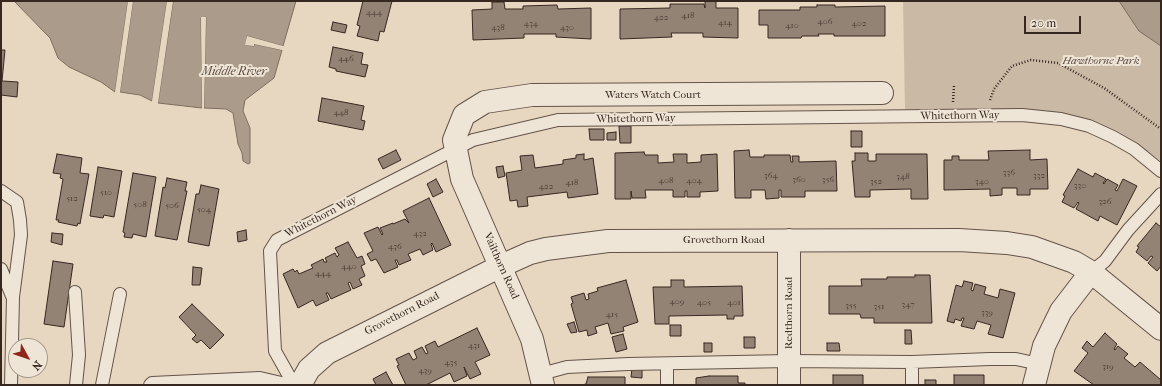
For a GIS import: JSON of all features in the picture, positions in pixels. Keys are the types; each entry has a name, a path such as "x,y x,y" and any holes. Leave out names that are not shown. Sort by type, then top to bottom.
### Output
{"street":[{"name":"Waters Watch Court","path":"455,149 454,140 457,129 464,115 485,102 516,97 556,95 882,93"},
{"name":"Vailthorn Road","path":"455,149 462,179 532,339 542,380"},
{"name":"Redthorn Road","path":"788,240 789,385"},
{"name":"Grovethorn Road","path":"299,385 309,369 327,353 501,266 530,253 546,249 608,241 959,240 1007,243 1052,253 1074,262 1091,272 1161,329"},
{"path":"1034,385 1044,346 1061,311 1091,272"}],"lane":[{"name":"Whitethorn Way","path":"299,385 289,376 275,351 270,251 277,240 473,140 558,120 1022,115 1061,119 1089,126 1114,137 1134,149 1161,172"},
{"path":"1,191 17,202 21,235 13,297 11,385"},
{"path":"1091,272 1105,261 1128,230 1161,194"},
{"path":"1,269 13,297"},
{"path":"75,292 79,355 76,385"},
{"path":"102,385 120,294"},
{"path":"542,380 567,367 789,361 912,362 1009,359 1039,364"},
{"path":"912,362 912,385"},
{"path":"667,364 667,385"},
{"path":"150,385 152,383 260,378 290,385"}],"path":[{"path":"985,116 994,89 1012,66 1032,60 1058,63 1104,88 1161,129"}],"green space":[{"name":"Hawthorne Park","path":"903,1 1161,1 1161,161 1119,132 1073,115 1041,110 905,109"}],"water":[{"path":"14,1 128,1 115,92 101,82 69,67 58,58 50,38"},
{"path":"133,1 167,1 152,101 140,95 120,92"},
{"name":"Middle River","path":"169,1 296,1 283,46 247,36 246,45 254,46 254,44 282,50 274,78 245,100 243,111 250,128 250,163 248,164 243,161 242,153 238,144 233,113 226,109 204,108 206,17 201,18 202,108 158,103 173,2"},
{"path":"1119,1 1161,1 1161,46 1139,31"}],"pier":[{"path":"128,1 130,1 117,92 115,92"},
{"path":"131,1 133,1 120,92 118,92"},
{"path":"167,1 173,1 158,103 156,102 171,3 154,101 152,101"},
{"path":"201,17 206,17 204,108 202,108"},
{"path":"247,36 283,46 283,48 282,50 254,44 254,46 245,45","holes":["249,38 283,48 254,42 248,43"]}],"building":[{"path":"363,1 392,1 384,32 380,31 378,41 357,36 360,26 357,25"},
{"path":"705,1 716,1 716,8 738,8 738,38 703,37 703,33 671,33 672,37 620,39 620,9 670,8 670,4 704,4 705,8"},
{"path":"492,2 504,2 505,9 523,9 523,6 557,5 558,9 591,8 591,39 556,37 556,34 524,34 524,38 473,40 472,10 492,9"},
{"path":"817,5 835,5 835,7 885,6 885,36 834,36 834,34 818,34 819,36 802,36 801,38 768,38 768,25 759,25 759,10 800,10 800,7 817,7"},
{"path":"333,22 347,25 345,33 331,30"},
{"path":"333,47 363,53 361,64 368,65 365,77 336,71 336,69 329,67"},
{"path":"1,50 5,50 2,81 18,82 17,97 1,95"},
{"path":"322,98 364,106 361,120 365,121 363,130 318,121"},
{"path":"619,126 631,126 631,143 620,143"},
{"path":"589,129 604,129 604,140 590,140"},
{"path":"851,131 862,131 862,147 851,147"},
{"path":"616,132 616,140 607,140 607,133"},
{"path":"396,150 401,160 383,169 378,159"},
{"path":"749,150 750,157 764,157 764,155 790,155 791,162 793,162 792,156 799,156 799,162 836,161 837,191 805,191 805,197 781,197 781,190 779,190 779,198 766,199 765,190 751,190 751,198 735,198 734,151"},
{"path":"1030,150 1030,160 1047,159 1048,189 1030,189 1030,195 1017,195 1017,188 1002,188 1002,195 990,196 990,189 944,190 944,160 952,160 952,156 959,156 959,160 989,160 988,151"},
{"path":"644,152 645,155 658,155 658,163 674,162 673,154 687,154 687,163 701,162 701,155 717,154 718,191 700,192 700,197 687,197 687,191 685,191 685,197 673,197 673,190 645,190 646,198 632,198 631,191 631,199 615,199 615,153"},
{"path":"855,153 868,153 868,161 876,161 876,154 927,154 928,199 911,199 911,189 870,190 870,197 855,197 852,161 855,161"},
{"path":"57,154 82,158 80,173 89,174 80,224 78,223 77,226 58,222 59,220 56,220 63,179 60,178 61,174 53,173"},
{"path":"584,154 584,160 593,158 598,194 568,198 567,192 527,197 528,206 518,207 517,200 510,201 506,173 522,170 520,156 533,155 535,168 563,164 563,160 576,158 576,155"},
{"path":"503,166 505,176 498,178 496,167"},
{"path":"98,167 122,171 114,217 104,215 103,218 90,216"},
{"path":"1078,169 1093,177 1095,173 1106,179 1103,183 1104,184 1107,179 1118,185 1115,190 1117,191 1123,179 1137,186 1117,225 1100,216 1098,221 1076,209 1079,203 1078,202 1074,208 1062,202 1065,196 1063,195"},
{"path":"133,173 156,177 146,237 133,234 132,238 124,237 125,233 123,232"},
{"path":"167,178 187,182 185,191 187,191 177,240 155,236 163,187 165,188"},
{"path":"436,179 443,192 433,197 427,184"},
{"path":"201,185 219,189 209,246 188,242 196,194 199,194"},
{"path":"429,198 451,245 436,252 432,243 433,250 423,255 420,249 408,254 411,260 399,265 397,260 395,260 398,267 384,273 376,259 371,261 367,254 373,251 364,233 378,227 382,235 383,234 380,228 405,219 409,223 403,211"},
{"path":"1156,223 1161,227 1161,266 1157,271 1148,263 1153,257 1151,256 1147,261 1136,252 1139,247 1137,246"},
{"path":"246,230 247,240 238,242 237,232"},
{"path":"52,233 63,234 62,245 51,242"},
{"path":"348,242 357,258 362,256 365,264 361,266 365,276 359,279 362,285 353,289 350,282 348,283 351,290 331,299 328,293 326,293 329,300 316,306 313,300 298,308 283,274 293,269 295,272 297,270 299,274 313,268 311,265 323,259 324,262 327,262 325,258 335,253 337,257 339,255 335,248"},
{"path":"53,261 73,264 64,327 44,324"},
{"path":"193,267 202,268 200,285 192,285"},
{"path":"915,275 930,275 932,323 874,323 874,318 861,318 860,314 829,314 829,286 862,286 861,279 915,277"},
{"path":"626,280 638,322 623,327 624,331 611,334 608,323 595,327 597,333 588,336 587,330 579,332 571,304 573,303 571,297 584,293 586,300 589,299 588,294 598,291 597,288"},
{"path":"671,280 684,280 684,287 742,286 743,316 734,316 734,319 727,319 727,315 669,316 669,324 655,324 653,287 671,287"},
{"path":"964,281 973,283 971,290 973,291 975,284 986,287 984,294 998,298 1000,289 1015,293 1003,338 988,334 991,325 977,321 974,329 961,326 964,318 962,318 961,321 955,319 954,323 947,321 956,285 962,287"},
{"path":"192,304 224,335 210,349 201,340 197,343 192,339 196,335 179,317"},
{"path":"574,322 577,332 571,333 567,324"},
{"path":"670,325 681,325 681,336 670,336"},
{"path":"477,328 490,355 475,362 481,374 470,379 464,367 467,376 454,382 450,373 426,385 406,385 397,366 399,365 396,359 409,353 413,360 417,358 414,351 422,347 426,354 428,353 425,346 435,341 438,347"},
{"path":"905,330 911,330 912,344 905,344"},
{"path":"1105,333 1117,344 1114,349 1115,350 1118,346 1128,354 1124,358 1135,367 1140,362 1161,380 1161,385 1094,385 1074,371 1088,353 1082,348 1087,341 1093,347"},
{"path":"623,334 627,349 616,352 612,337"},
{"path":"744,337 755,337 755,348 744,348"},
{"path":"704,343 712,343 712,352 704,352"},
{"path":"827,343 839,343 840,351 827,351"},
{"path":"632,368 642,368 642,378 631,377"},
{"path":"386,372 393,385 376,385 373,379"},
{"path":"833,375 863,375 863,385 833,385"},
{"path":"954,375 984,375 984,385 954,385"},
{"path":"709,376 738,376 738,383 745,383 745,385 696,385 696,378"},
{"path":"588,377 625,377 625,385 582,385 586,384"},
{"path":"925,380 936,380 936,385 925,385"}]}
